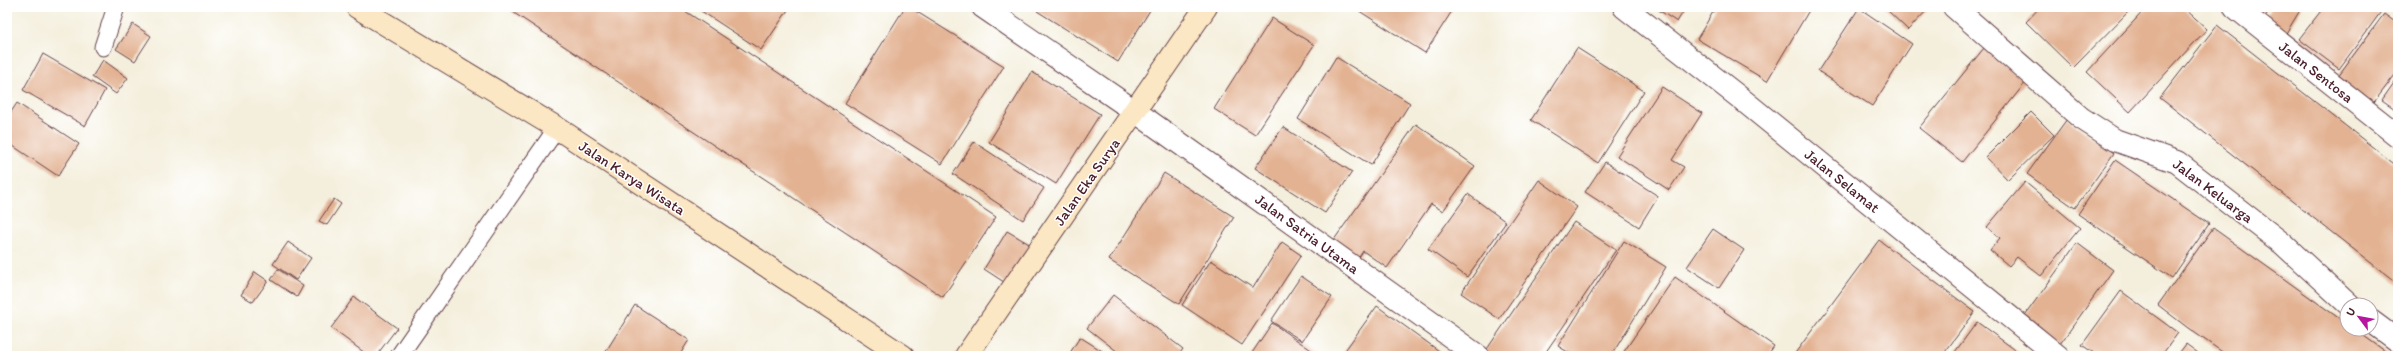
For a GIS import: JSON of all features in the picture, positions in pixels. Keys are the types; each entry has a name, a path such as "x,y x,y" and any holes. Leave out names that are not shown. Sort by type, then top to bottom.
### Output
{"street":[{"name":"Jalan Karya Wisata","path":"357,7 556,128 903,356"},
{"name":"Jalan Satria Utama","path":"984,7 1136,112 1478,356"},
{"name":"Jalan Eka Surya","path":"966,356 1136,112 1206,7"},
{"name":"Jalan Selamat","path":"1624,7 1745,102 2058,356"},
{"name":"Jalan Keluarga","path":"1954,7 2081,118 2115,140 2177,162 2283,244 2340,297"},
{"name":"Jalan Sentosa","path":"2235,7 2398,136"},
{"path":"2379,327 2398,341"}],"lane":[{"path":"103,47 116,7"},
{"path":"399,356 556,128"}],"building":[{"path":"7,7 13,7 7,16"},
{"path":"505,7 679,7 996,217 943,297"},
{"path":"695,7 790,7 761,50"},
{"path":"905,7 909,7 1004,66 942,164 845,103"},
{"path":"1040,7 1152,7 1118,62 1037,11"},
{"path":"1353,7 1446,7 1452,11 1425,53"},
{"path":"1654,7 1686,7 1677,22"},
{"path":"1716,7 1811,7 1767,81 1697,39"},
{"path":"1884,7 1930,7 1908,30"},
{"path":"2040,7 2133,7 2073,68 2026,22"},
{"path":"2147,7 2183,7 2207,29 2130,112 2087,72"},
{"path":"2252,7 2266,7 2261,14"},
{"path":"2271,7 2302,7 2285,35 2263,21"},
{"path":"2324,7 2380,7 2383,9 2339,69 2299,39"},
{"path":"1859,8 1912,44 1872,106 1818,71"},
{"path":"2384,14 2398,24 2398,71 2371,106 2335,80"},
{"path":"1272,18 1314,45 1255,135 1214,109"},
{"path":"133,24 151,36 135,61 116,49"},
{"path":"2217,25 2398,167 2398,284 2160,98"},
{"path":"1577,48 1644,91 1598,163 1531,120"},
{"path":"1984,48 2026,82 1962,162 1919,128"},
{"path":"43,54 105,90 85,126 23,90"},
{"path":"1336,57 1410,103 1371,165 1298,119"},
{"path":"103,60 128,78 116,94 92,77"},
{"path":"1032,72 1100,114 1056,184 989,142"},
{"path":"2398,77 2398,111 2382,100"},
{"path":"1662,87 1702,113 1672,160 1684,167 1669,190 1617,156"},
{"path":"17,103 79,144 58,176 7,142 7,118"},
{"path":"2031,112 2054,135 2008,180 1986,157"},
{"path":"2067,119 2114,153 2075,208 2027,174"},
{"path":"1416,124 1475,166 1443,211 1431,204 1387,268 1363,251 1356,262 1331,244"},
{"path":"1283,127 1352,172 1325,213 1255,168"},
{"path":"974,142 1044,188 1023,220 953,174"},
{"path":"2115,160 2209,224 2172,278 2078,214"},
{"path":"1605,162 1658,196 1639,227 1585,192"},
{"path":"1164,173 1234,217 1179,304 1109,260"},
{"path":"1539,180 1577,207 1499,319 1461,293"},
{"path":"2025,182 2080,228 2041,276 2017,257 2009,266 1990,250 2000,238 1987,227"},
{"path":"1468,194 1506,222 1467,277 1428,249"},
{"path":"334,199 341,204 327,225 319,221"},
{"path":"1574,222 1616,250 1543,356 1491,356 1485,352"},
{"path":"2213,228 2339,318 2339,337 2365,337 2392,356 2228,356 2158,305"},
{"path":"1713,229 1744,250 1719,288 1687,267"},
{"path":"1007,231 1031,245 1007,284 984,269"},
{"path":"1879,240 1975,312 1942,356 1793,356"},
{"path":"1624,241 1666,267 1611,356 1574,356 1558,346"},
{"path":"288,242 311,258 296,280 273,264"},
{"path":"1282,242 1301,255 1242,345 1182,305 1211,260 1253,288"},
{"path":"2077,243 2113,270 2060,344 2023,318"},
{"path":"278,269 303,286 297,297 271,280"},
{"path":"255,272 268,281 253,302 241,295"},
{"path":"1301,276 1332,297 1302,341 1271,321"},
{"path":"1675,277 1774,346 1767,356 1621,356"},
{"path":"2121,291 2178,333 2161,356 2098,356 2082,345"},
{"path":"1113,295 1183,349 1178,356 1123,356 1087,328"},
{"path":"354,297 397,328 376,356 369,356 331,328"},
{"path":"635,305 689,340 679,356 603,356"},
{"path":"1377,306 1417,335 1446,356 1341,356"},
{"path":"1977,322 2018,352 2024,356 1952,356"},
{"path":"1272,323 1320,356 1250,356"},
{"path":"1080,337 1110,356 1068,356"},
{"path":"2186,344 2202,356 2177,356"}]}
